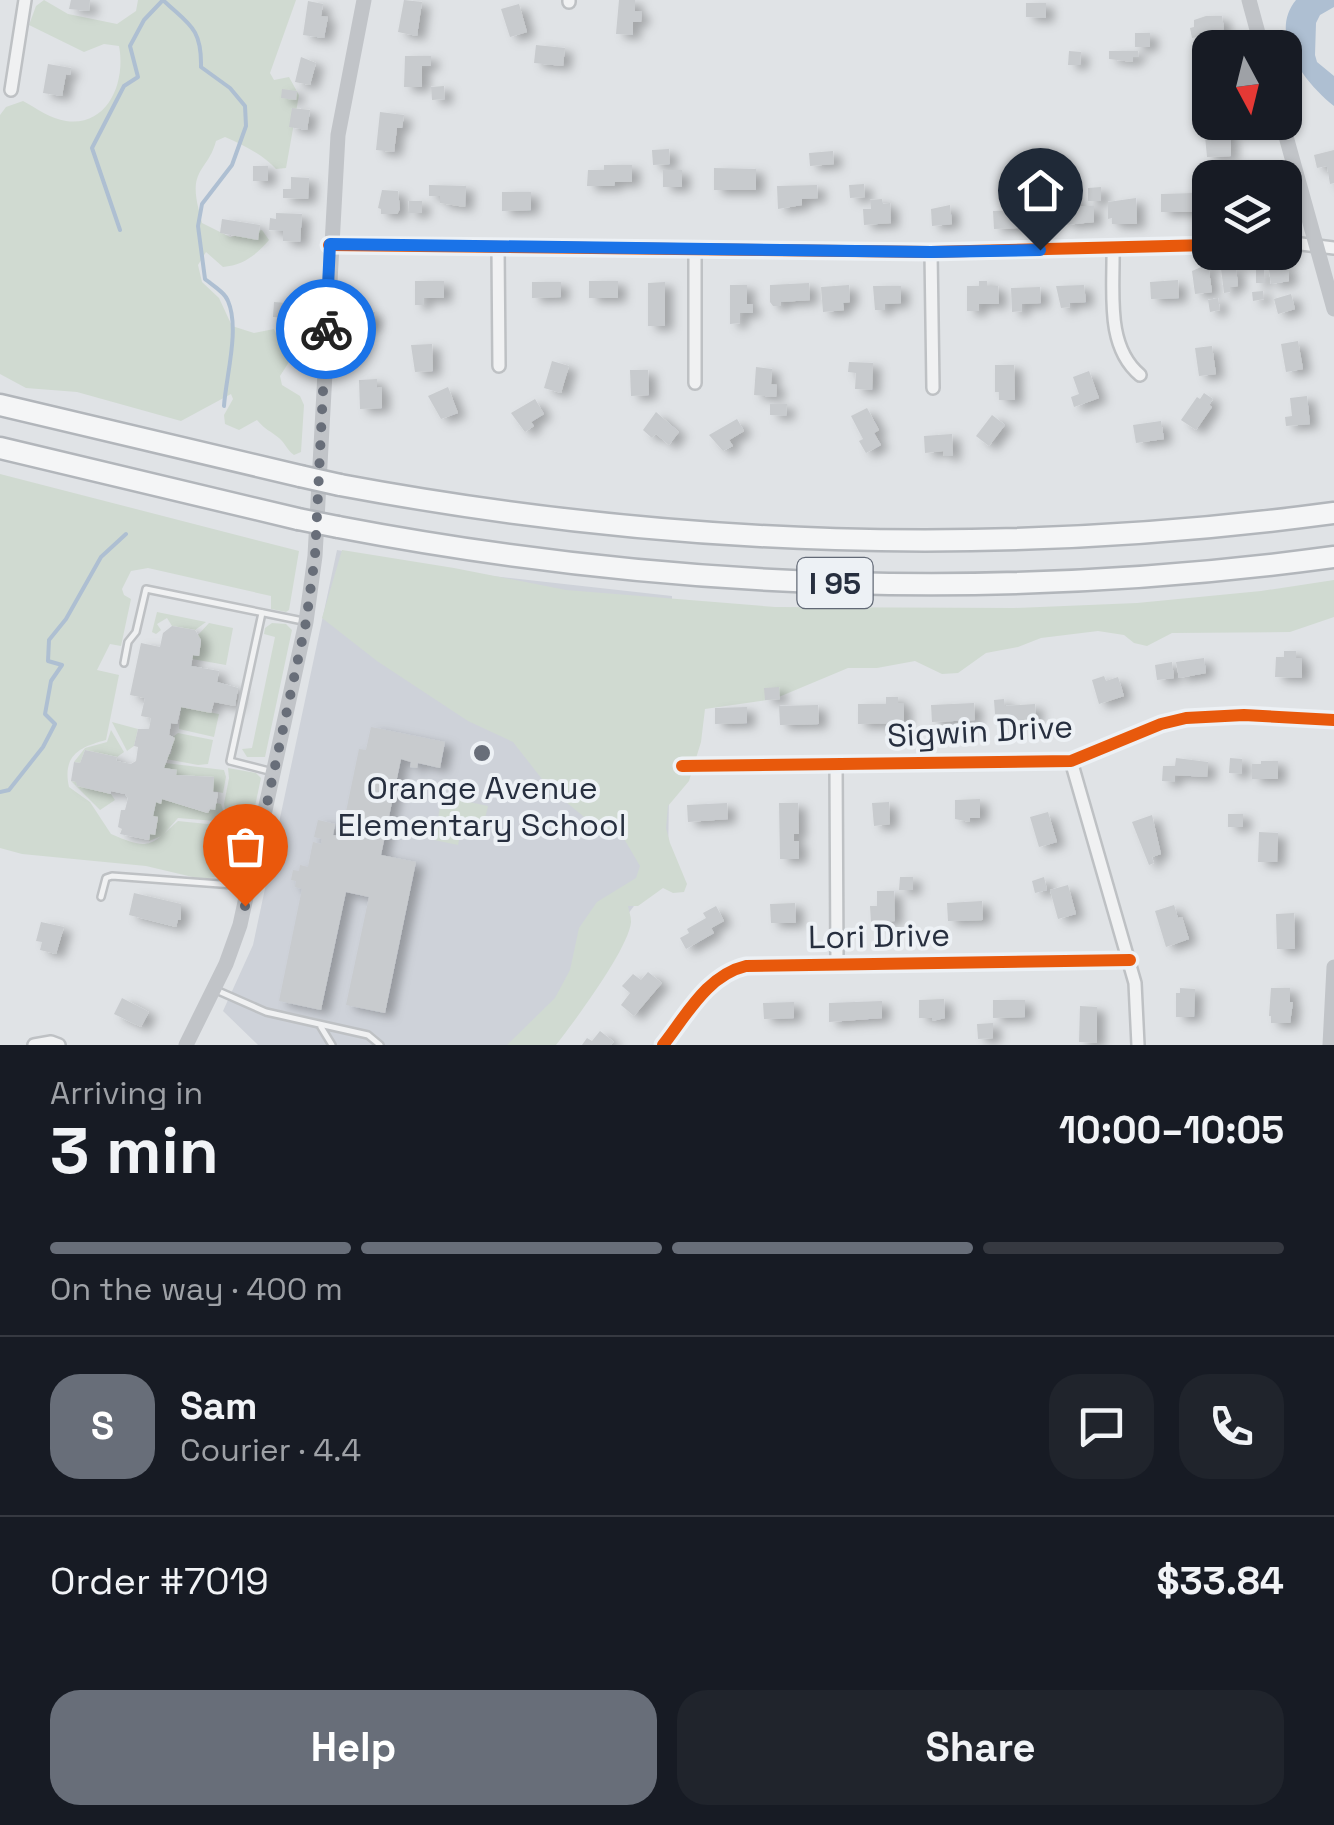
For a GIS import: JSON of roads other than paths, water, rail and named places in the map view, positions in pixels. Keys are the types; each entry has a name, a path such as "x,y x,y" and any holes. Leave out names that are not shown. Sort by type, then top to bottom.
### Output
{"highway":[{"name":"I 95","path":"0,405 340,484 468,507 619,527 863,542 1108,537 1334,514"},
{"name":"I 95","path":"0,448 338,528 603,568 842,584 938,585 1197,573 1334,557"}],"main road":[{"path":"186,1045 234,944 306,622 315,556 338,134 364,0"},
{"path":"1249,0 1257,30"},
{"path":"1287,140 1334,309"},
{"path":"1330,1045 1334,967"}],"street":[{"path":"11,90 25,0"},
{"path":"330,244 931,252 1192,246"},
{"path":"1302,244 1334,248"},
{"path":"498,247 499,366"},
{"path":"1113,248 1116,341 1126,363 1140,375"},
{"path":"695,249 695,383"},
{"path":"931,252 933,388"},
{"name":"Sigwin Drive","path":"682,766 1070,760 1186,718 1244,715 1334,720"},
{"path":"1070,760 1130,960 1138,1000 1138,1045"},
{"path":"836,764 837,964"},
{"name":"Lori Drive","path":"663,1045 706,990 726,973 756,965 1130,960"},
{"path":"34,1045 58,1045"}],"lane":[{"path":"124,664 146,589 306,622"},
{"path":"262,613 230,761 274,772"},
{"path":"101,897 106,878 112,876 250,886"},
{"path":"214,988 252,1008 368,1035 380,1045"},
{"path":"321,1026 332,1045"}],"water":[{"path":"1296,0 1334,0 1334,7 1320,15 1316,23 1315,55 1317,62 1334,76 1334,106 1302,72 1302,30 1286,30 1288,14"}],"waterway":[{"path":"163,0 196,35 201,67 230,88 245,106 246,126 232,165 202,204 198,226 205,279 228,301 233,325 224,406"},
{"path":"120,230 92,148 124,86 138,77 130,46 144,20 162,1"},
{"path":"0,792 9,790 43,747 55,724 45,714 51,681 62,665 48,661 49,640 66,619 101,557 126,534"}],"place":[{"name":"Orange Avenue Elementary School","path":"482,753"}]}
